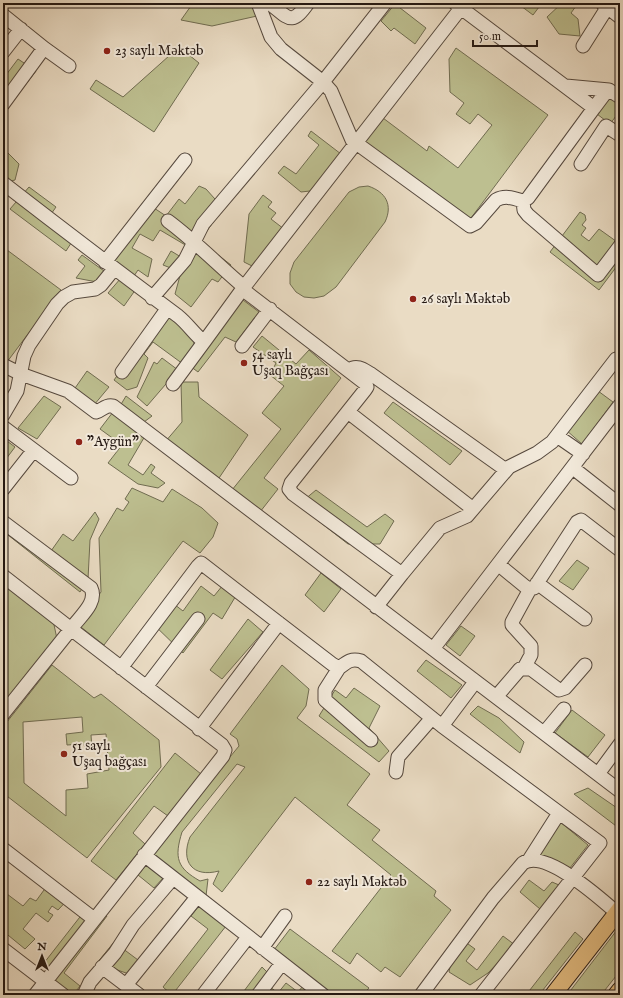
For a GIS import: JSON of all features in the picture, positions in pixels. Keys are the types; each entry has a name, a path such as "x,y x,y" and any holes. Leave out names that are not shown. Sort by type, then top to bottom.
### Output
{"main road":[{"path":"553,995 619,911"},
{"path":"616,995 620,990"}],"street":[{"path":"258,3 271,37 281,49 331,91 350,137 356,143 470,226 476,223 496,200 500,198 507,196 522,201"},
{"path":"269,3 288,18 299,16 308,3"},
{"path":"152,298 179,268 203,224 322,82 385,3"},
{"path":"173,384 244,287 356,143 458,5 594,108"},
{"path":"583,46 604,5 620,17"},
{"path":"3,15 69,66"},
{"path":"3,52 21,29"},
{"path":"3,104 44,48"},
{"path":"566,86 615,94"},
{"path":"522,201 531,195 606,92 615,94"},
{"path":"581,164 606,126 620,135"},
{"path":"3,415 14,398 21,374 24,356 29,345 57,304 64,297 74,292 94,289 102,285 109,266 185,160"},
{"path":"3,183 109,266 185,322 194,334 204,342"},
{"path":"522,201 524,210 528,215 598,275 620,246"},
{"path":"168,221 194,240 211,259 244,287 246,292 366,384 367,387 291,483 289,489 292,494 402,574"},
{"path":"122,372 167,309"},
{"path":"242,346 270,309"},
{"path":"376,607 440,528 463,518 473,509 506,470 515,463 537,453 557,436 616,359 620,358"},
{"path":"3,365 21,374 68,391 96,412 100,412 106,406 113,406 620,791"},
{"path":"349,370 353,367 359,367 371,374 506,470"},
{"path":"433,649 499,565 620,405"},
{"path":"348,412 473,509"},
{"path":"3,427 70,478"},
{"path":"557,436 583,454"},
{"path":"3,489 33,450"},
{"path":"573,468 620,505"},
{"path":"524,668 531,655 531,646 512,625 512,622 577,522 581,520 620,550"},
{"path":"3,522 91,588 93,598 90,604 3,714"},
{"path":"121,668 198,566 202,563 339,668"},
{"path":"499,565 527,588 534,586 585,619"},
{"path":"3,576 198,729 222,746 225,750 222,756 35,995"},
{"path":"146,688 198,619"},
{"path":"198,729 279,623"},
{"path":"371,740 325,700 325,690 339,668 349,660 355,659 361,661 437,722 600,843 481,995"},
{"path":"496,697 518,670 524,668 531,669 559,690 566,688 585,665"},
{"path":"396,772 398,757 437,722 475,682"},
{"path":"544,733 564,709"},
{"path":"598,774 620,744"},
{"path":"529,860 560,813"},
{"path":"3,850 94,919"},
{"path":"144,855 323,995"},
{"path":"421,995 493,898 523,863 529,860 536,860 573,877 619,911"},
{"path":"84,995 90,982 115,953 133,925 173,878"},
{"path":"126,986 197,897"},
{"path":"262,948 285,916"},
{"path":"203,995 248,937"},
{"path":"3,949 63,995"},
{"path":"258,995 282,963"},
{"path":"102,967 138,995"}],"green space":[{"path":"193,3 252,3 257,16 212,26 181,20"},
{"path":"517,3 542,3 533,15"},
{"path":"562,3 573,3 576,6 571,13 578,19 580,36 559,34 547,17"},
{"path":"395,4 426,28 415,44 394,28 391,31 381,21"},
{"path":"179,47 199,63 154,132 90,89 96,80 123,97"},
{"path":"456,48 548,115 468,222 364,143 383,118 427,151 429,146 458,168 492,125 478,114 470,124 456,114 464,103 450,92 449,59"},
{"path":"18,59 36,71 3,114 3,79"},
{"path":"611,96 620,103 620,118 616,116 610,124 597,114"},
{"path":"311,131 341,154 310,191 301,192 278,173 284,166 296,174 319,145 308,136"},
{"path":"3,148 19,164 15,180 3,183"},
{"path":"199,186 206,189 223,208 200,241 231,265 218,282 212,279 191,307 175,294 181,272 163,265 171,251 181,257 187,246 160,230 153,241 140,234 132,248 152,259 148,277 138,270 132,279 115,266 110,246 154,208 166,216 179,199 185,204"},
{"path":"368,186 379,192 386,200 388,210 385,222 336,287 324,296 314,298 304,297 296,292 290,284 290,273 294,262 349,192 359,187"},
{"path":"29,187 56,207 49,217 75,237 66,251 10,209"},
{"path":"263,195 272,202 268,207 276,213 271,219 284,229 254,267 244,262 249,214"},
{"path":"580,212 585,215 586,220 582,225 586,228 581,235 589,241 599,229 620,244 620,262 599,290 550,252"},
{"path":"3,247 61,290 7,362 3,359"},
{"path":"82,255 104,271 97,282 76,278 85,266 78,260"},
{"path":"121,278 136,289 124,306 108,293"},
{"path":"239,297 259,312 236,342 225,337 198,372 190,366"},
{"path":"164,311 194,338 194,347 183,364 153,342 144,354 148,358 137,387 127,390 114,380"},
{"path":"262,336 296,364 309,350 341,378 264,478 278,489 260,512 232,490 281,429 262,413 284,386 270,375 276,363 253,347"},
{"path":"162,358 178,370 147,406 137,397 154,362 157,364"},
{"path":"87,371 109,387 94,405 73,391"},
{"path":"181,382 198,382 199,397 248,435 217,481 165,442 182,422"},
{"path":"594,388 613,402 582,444 566,430"},
{"path":"44,396 61,407 37,439 18,428"},
{"path":"126,396 152,416 144,422 120,406"},
{"path":"393,402 462,451 450,465 384,413"},
{"path":"113,412 145,436 128,465 143,475 151,464 155,467 151,473 165,483 158,488 138,484 108,463 122,445 100,429"},
{"path":"3,438 15,447 6,459 3,456"},
{"path":"132,488 163,502 172,489 202,508 218,523 213,537 200,553 183,541 104,645 77,624 101,592 99,538 117,508 123,511 129,502 125,499"},
{"path":"316,490 367,527 385,514 394,521 380,544 348,544 298,505"},
{"path":"95,512 99,519 90,540 88,579 80,592 3,531 3,529 51,551 63,534 73,541"},
{"path":"577,560 589,568 573,590 559,581"},
{"path":"321,573 341,589 324,612 305,595"},
{"path":"3,583 53,620 57,639 3,706"},
{"path":"223,585 237,594 222,619 213,613 183,653 149,620 166,598 183,611 201,586 214,596"},
{"path":"248,619 263,632 222,679 210,670"},
{"path":"461,626 475,636 460,656 446,645"},
{"path":"426,660 462,685 451,698 417,671"},
{"path":"52,665 94,698 101,694 159,740 161,767 87,858 3,793 3,727","holes":["82,717 83,732 66,734 67,745 84,744 85,749 92,749 91,735 106,734 109,770 87,774 88,788 66,790 66,816 24,783 23,722"]},
{"path":"282,665 309,689 306,706 297,718 370,774 347,805 380,830 372,840 436,891 434,896 451,910 400,977 385,967 381,972 357,953 350,964 332,951 391,875 295,797 222,892 213,884 219,871 210,873 202,872 191,866 188,861 187,854 187,846 190,837 245,767 237,764 182,832 178,849 179,861 186,872 200,881 208,879 206,896 151,853 239,746 237,739 230,734"},
{"path":"354,688 380,706 369,728 389,751 379,762 319,716 335,690 346,698"},
{"path":"478,706 499,718 524,742 520,753 470,714"},
{"path":"572,710 605,735 588,757 555,733"},
{"path":"175,753 201,774 168,816 154,806 133,833 145,844 116,880 91,861"},
{"path":"588,788 620,810 620,829 574,794"},
{"path":"559,821 588,845 566,873 535,852"},
{"path":"146,865 163,878 154,888 138,875"},
{"path":"52,879 73,894 58,910 52,906 48,912 53,915 48,922 36,913 23,929 35,939 25,949 3,931 3,891 23,906 30,898 36,901"},
{"path":"529,880 544,891 552,882 559,885 540,909 520,892"},
{"path":"199,906 226,926 172,995 163,987 208,929 191,916"},
{"path":"83,913 107,916 64,973 80,986 73,995 70,995 50,981 44,963"},
{"path":"620,926 620,971 601,995 567,995"},
{"path":"290,929 369,988 363,995 333,995 274,950"},
{"path":"575,932 583,939 539,995 526,995"},
{"path":"503,936 515,945 488,973 470,985 449,972 452,956 464,941 475,949 466,961 477,970"},
{"path":"114,942 138,960 129,974 97,963"},
{"path":"262,967 268,973 252,995 241,995"},
{"path":"286,983 298,992 303,986 317,995 263,995 270,987 278,993"}],"place":[{"name":"23 saylı Məktəb","path":"107,51"},
{"name":"26 saylı Məktəb","path":"413,299"},
{"name":"54 saylı Uşaq Bağçası","path":"244,363"},
{"name":"\"Aygün\"","path":"79,442"},
{"name":"51 saylı Uşaq bağçası","path":"64,754"},
{"name":"22 saylı Məktəb","path":"309,882"}]}
